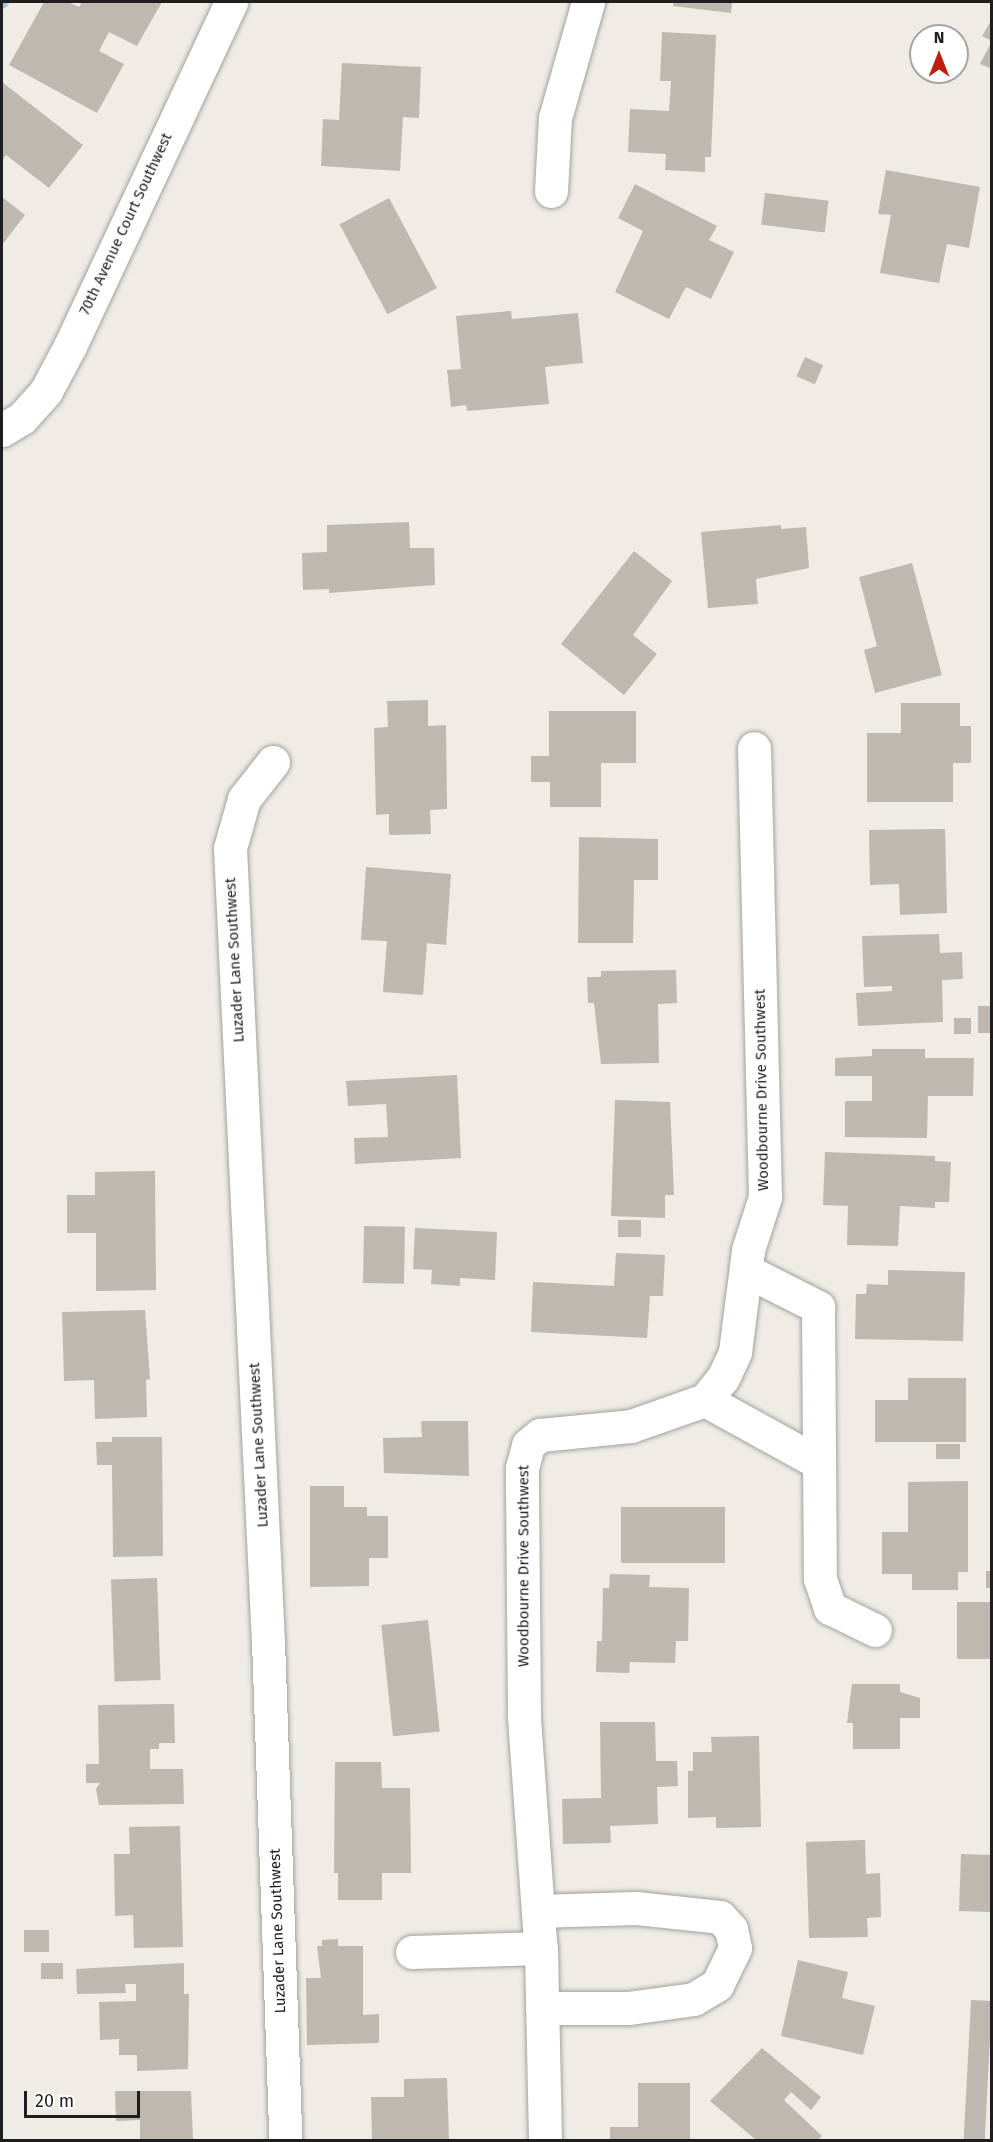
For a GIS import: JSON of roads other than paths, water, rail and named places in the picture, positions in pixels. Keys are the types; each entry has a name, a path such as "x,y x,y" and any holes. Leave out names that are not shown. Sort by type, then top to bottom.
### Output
{"street":[{"name":"70th Avenue Court Southwest","path":"2,430 22,418 46,391 231,2"},
{"path":"551,191 555,118 588,2"},
{"name":"Woodbourne Drive Southwest","path":"545,2140 541,1948 524,1715 522,1468 528,1445 540,1435 631,1426 705,1400 723,1378 735,1352 747,1271 765,1197 754,748"},
{"name":"Luzader Lane Southwest","path":"273,762 244,799 230,848 268,1641 285,2140"},
{"path":"747,1271 818,1307 820,1580 830,1608 875,1630"},
{"path":"705,1400 819,1463"},
{"path":"538,1911 636,1908 720,1917 731,1929 735,1948 717,1984 694,1999 628,2007 542,2007"},
{"path":"412,1952 541,1948"}]}
